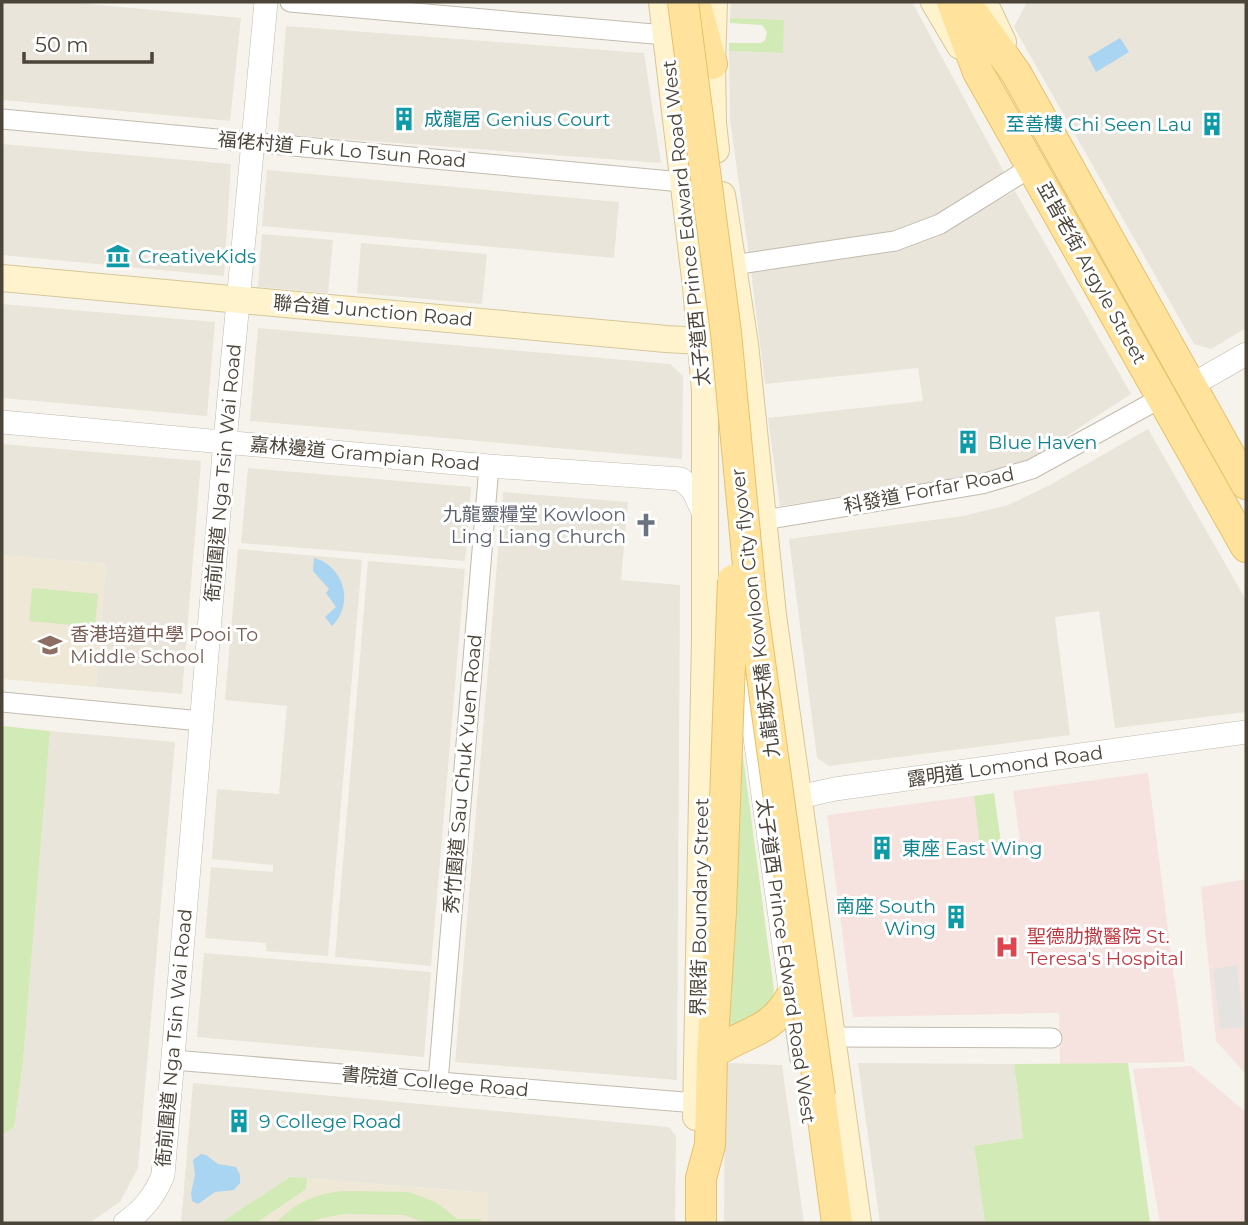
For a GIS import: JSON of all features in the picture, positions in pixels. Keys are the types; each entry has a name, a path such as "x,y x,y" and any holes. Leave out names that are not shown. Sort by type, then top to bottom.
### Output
{"main road":[{"name":"太子道西 Prince Edward Road West","path":"662,2 702,341 706,446 705,636"},
{"name":"亞皆老街 Argyle Street","path":"934,2 1033,166 1246,547"},
{"path":"951,2 978,72"},
{"path":"965,2 1016,72"},
{"name":"亞皆老街 Argyle Street","path":"984,2 1016,72 1246,484"},
{"path":"693,4 712,64"},
{"name":"九龍城天橋 Kowloon City flyover","path":"693,4 729,482 734,596 721,911 712,1054"},
{"name":"九龍城天橋 Kowloon City flyover","path":"693,4 754,624 837,1223"},
{"name":"太子道西 Prince Edward Road West","path":"712,64 713,122 745,344 774,615 859,1223"},
{"name":"聯合道 Junction Road","path":"2,278 745,344"},
{"path":"726,667 744,671 757,667 764,661 771,651 775,634 774,615"},
{"name":"界限街 Boundary Street","path":"701,1223 696,1103 705,636"},
{"path":"712,1054 732,1040 765,1027 781,1013 791,996"},
{"name":"界限街 Boundary Street","path":"701,1178 710,1145 712,1054"}],"street":[{"name":"衙前圍道 Nga Tsin Wai Road","path":"125,1223 145,1207 163,1175 225,441 266,2"},
{"path":"290,2 665,35"},
{"name":"福佬村道 Fuk Lo Tsun Road","path":"2,119 682,182"},
{"path":"733,265 895,241 940,224 1033,166"},
{"path":"1189,386 1246,354"},
{"name":"科發道 Forfar Road","path":"764,520 982,484 1013,475 1032,469 1161,398"},
{"name":"嘉林邊道 Grampian Road","path":"2,422 489,466 681,479 693,490 706,518"},
{"name":"秀竹園道 Sau Chuk Yuen Road","path":"438,1082 489,466"},
{"name":"太子道西 Prince Edward Road West","path":"705,636 746,697 752,716 822,1223"},
{"path":"2,702 201,721"},
{"name":"露明道 Lomond Road","path":"764,802 835,789 1246,732"},
{"path":"834,1037 1052,1038"},
{"name":"書院道 College Road","path":"173,1060 696,1103"}],"shaded area":[{"path":"2,2 66,2 241,18 230,121 2,100"},
{"path":"731,2 912,2 1004,172 936,219 891,234 749,255 730,120 729,51 782,53 784,21 730,18"},
{"path":"1027,2 1246,2 1246,328 1211,349 1194,344 1014,27"},
{"path":"286,26 644,53 661,163 278,134"},
{"path":"2,144 231,164 224,276 2,255"},
{"path":"267,170 619,202 614,258 262,226"},
{"path":"1015,191 1131,394 1025,463 979,476 935,484 780,506 768,418 923,401 918,368 765,384 751,271 945,230"},
{"path":"262,234 333,240 328,293 258,287"},
{"path":"361,243 487,254 482,304 357,293"},
{"path":"2,304 215,322 207,416 2,398"},
{"path":"258,328 670,364 683,376 682,459 250,421"},
{"path":"1148,429 1246,600 1246,712 1115,728 1099,611 1055,617 1070,735 829,766 817,758 789,539 963,516 1008,505 1050,485"},
{"path":"2,444 201,461 182,694 96,687 106,564 2,555"},
{"path":"248,468 471,487 465,561 241,543"},
{"path":"503,492 628,502 621,580 680,585 677,1080 455,1062"},
{"path":"238,549 362,560 328,956 266,951 266,943 205,938 211,867 273,872 273,865 212,859 217,789 279,794 287,706 225,700"},
{"name":"香港培道中學 Pooi To Middle School","path":"2,555 106,564 96,687 2,679"},
{"path":"368,561 465,569 431,966 335,957"},
{"path":"50,731 175,742 138,1168 120,1202 89,1223 2,1223 2,1135 14,1127 23,1062"},
{"name":"聖德肋撒醫院 St. Teresa's Hospital","path":"1148,773 1185,1062 1060,1064 1059,1013 853,1017 827,815 974,796 981,845 1020,840 1013,791"},
{"path":"1246,879 1246,1074 1216,1041 1201,887"},
{"path":"204,953 431,972 424,1057 197,1037"},
{"path":"1237,965 1244,1027 1220,1029 1213,969"},
{"path":"725,1063 782,1065 804,1223 724,1223"},
{"path":"858,1063 1014,1064 1023,1138 974,1146 985,1223 880,1223"},
{"path":"1191,1066 1246,1112 1246,1223 1160,1223 1133,1069"},
{"path":"193,1083 669,1127 676,1136 675,1223 488,1223 488,1193 290,1177 220,1223 181,1223"},
{"path":"290,1177 488,1193 488,1223 220,1223"}],"green space":[{"path":"730,18 784,20 783,53 729,51 729,43 761,43 767,32 762,25 730,23"},
{"path":"32,588 98,594 95,627 29,621"},
{"path":"2,726 50,731 23,1062 14,1127 2,1135"},
{"path":"741,741 774,990 767,1006 761,1012 721,1031"},
{"path":"994,793 1001,843 980,845 974,796"},
{"path":"1128,1063 1150,1223 985,1223 974,1146 1023,1138 1014,1064"},
{"path":"290,1177 307,1178 306,1189 256,1223 220,1223"},
{"path":"344,1191 409,1192 437,1203 457,1219 481,1219 481,1223 426,1223 404,1215 345,1214 310,1223 276,1223 307,1200"}],"water":[{"path":"1120,38 1129,52 1096,72 1088,57"},
{"path":"314,558 333,569 343,587 343,607 332,626 325,617 336,607 326,593 329,589 313,571"},
{"path":"201,1154 218,1164 236,1167 240,1183 234,1190 215,1192 198,1204 192,1201 191,1193 195,1175 193,1160"}],"place":[{"name":"成龍居 Genius Court","path":"404,119"},
{"name":"至善樓 Chi Seen Lau","path":"1212,124"},
{"name":"CreativeKids","path":"118,256"},
{"name":"Blue Haven","path":"968,442"},
{"name":"九龍靈糧堂 Kowloon Ling Liang Church","path":"646,525"},
{"name":"香港培道中學 Pooi To Middle School","path":"50,645"},
{"name":"東座 East Wing","path":"882,848"},
{"name":"南座 South Wing","path":"956,917"},
{"name":"聖德肋撒醫院 St. Teresa's Hospital","path":"1007,947"},
{"name":"9 College Road","path":"239,1121"}]}
